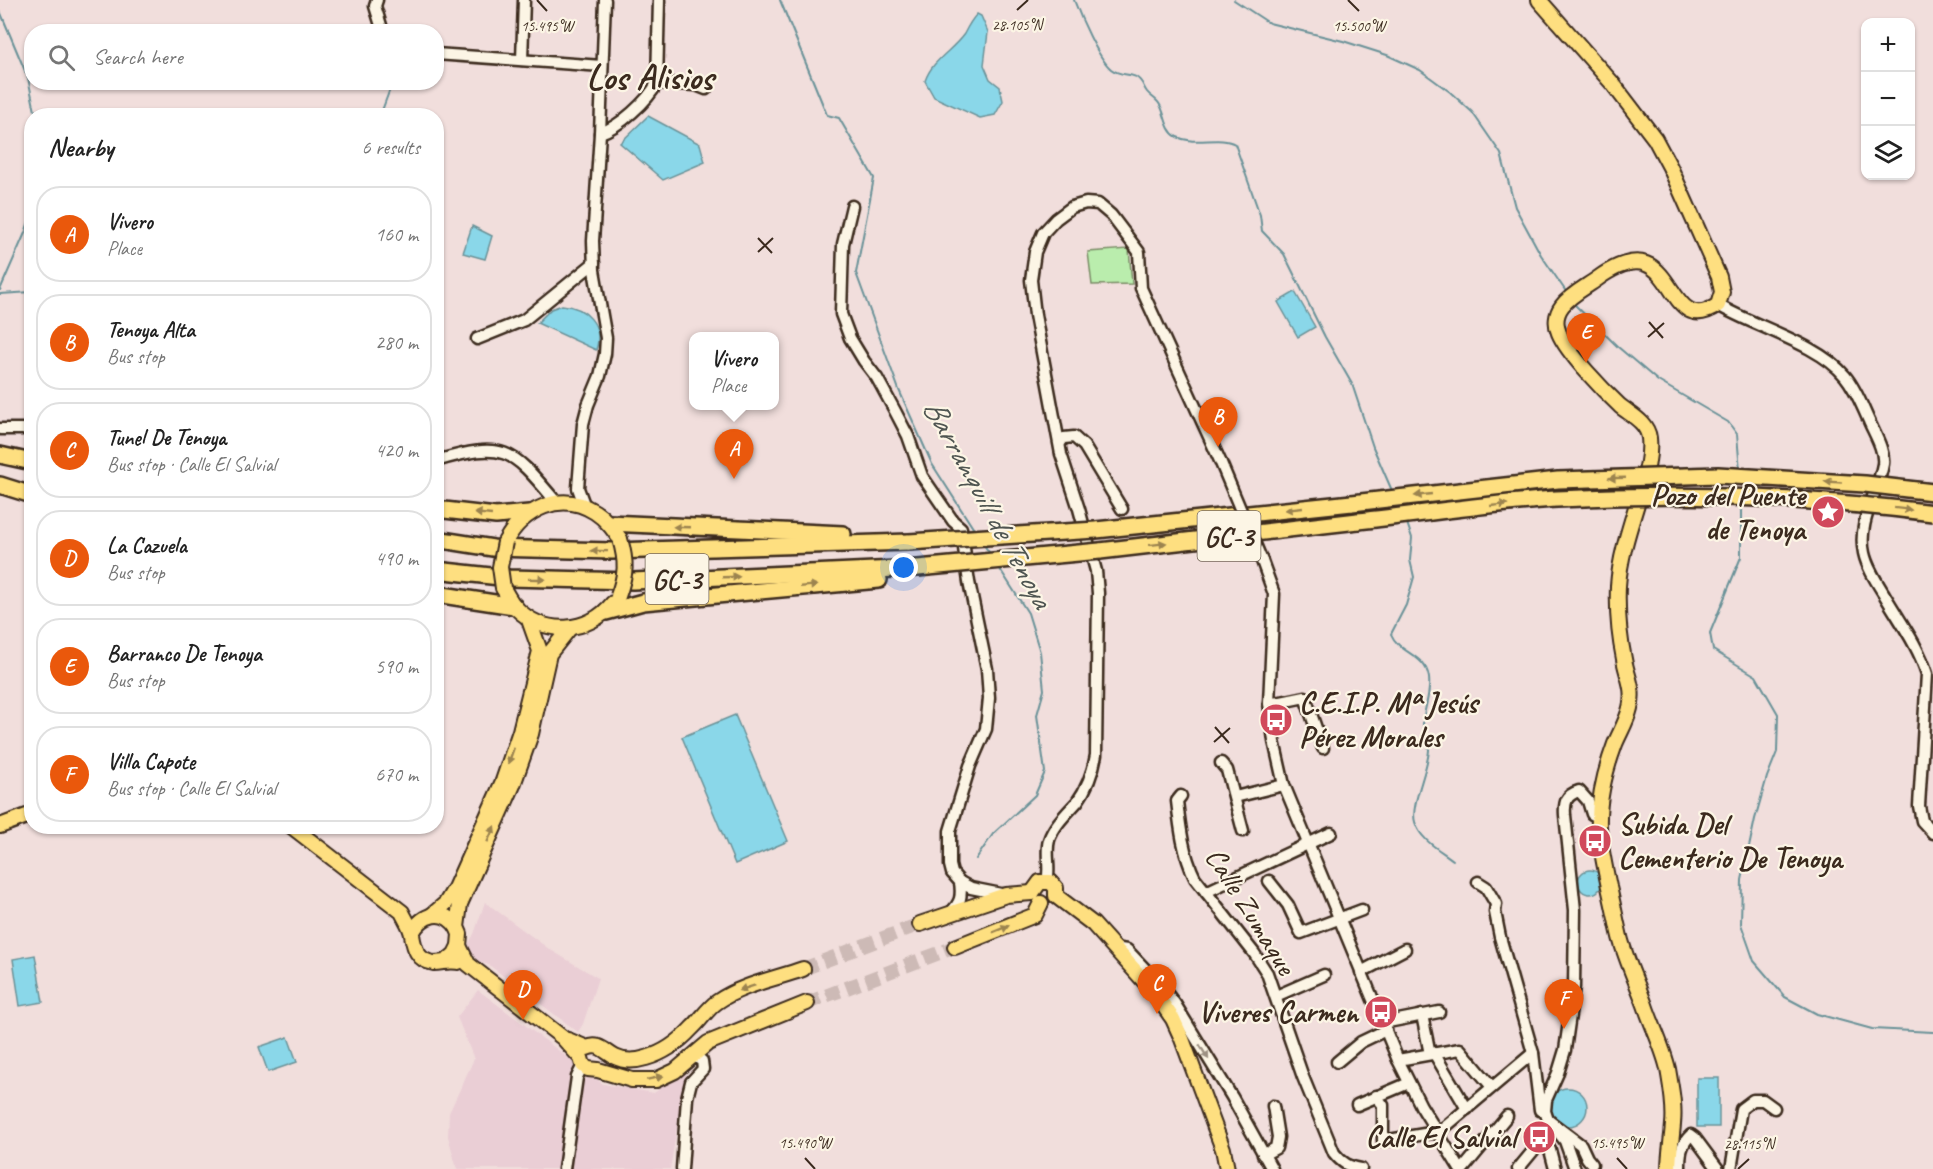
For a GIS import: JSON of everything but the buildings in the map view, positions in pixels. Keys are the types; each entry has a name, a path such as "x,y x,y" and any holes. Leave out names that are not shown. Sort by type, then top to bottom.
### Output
{"highway":[{"path":"1,455 24,459"},
{"name":"GC-3","path":"444,540 493,548 612,551 1028,534 1096,530 1558,480 1718,475 1866,484 1933,492"},
{"path":"0,480 24,484"},
{"path":"0,485 24,492"},
{"name":"GC-3","path":"444,571 508,578 633,581 920,572 1555,500 1715,495 1862,504 1933,513"},
{"path":"444,510 496,516 529,513"},
{"path":"609,523 909,538"},
{"path":"606,612 643,603 682,598 920,572"},
{"path":"444,595 514,606"}],"main road":[{"path":"1539,0 1613,84 1655,139 1670,167 1719,277 1722,292 1718,305 1707,313 1693,313 1679,303 1661,274 1653,266 1640,261 1623,263 1563,304 1558,314 1559,333 1601,387 1640,420 1648,434 1650,448 1618,584 1618,626 1624,662 1632,683 1631,707 1606,769 1599,797 1599,818 1604,866 1621,939 1667,1065 1673,1098 1674,1122 1669,1169"},
{"path":"556,504 585,507 596,512 609,523 620,539 625,558 624,578 618,596 606,612 588,623 569,628 548,627 529,620 514,606 503,588 500,567 505,542 513,527 529,513 556,504"},
{"path":"412,933 417,924 446,903 455,888 503,781 520,731 540,651 529,620"},
{"path":"569,628 549,654 531,734 513,785 460,904 459,946 468,964 563,1038 584,1057 588,1069 632,1080 656,1080 675,1071 708,1043 807,1003"},
{"path":"0,826 24,817"},
{"path":"301,834 402,912 412,933 413,945 420,957 435,963 448,960 468,964"},
{"path":"955,947 1035,915 1037,885 1047,881 1054,885 1056,896 1093,924 1154,992 1173,1019 1222,1149 1227,1169"},
{"path":"920,924 1006,896 1036,898 1049,903 1056,896"},
{"path":"402,912 445,916 458,927"},
{"path":"448,960 459,946"},
{"path":"584,1057 596,1046 617,1058 633,1061 648,1058 670,1047 692,1029 714,1004 729,994 802,969"},
{"path":"598,1070 607,1059 604,1050"}],"street":[{"path":"377,0 375,6 381,24"},
{"path":"522,60 524,0"},
{"path":"585,507 578,488 584,424 605,354 604,321 594,263 593,241 605,0"},
{"path":"600,133 610,130 652,94 657,83 658,0"},
{"path":"444,55 602,66"},
{"path":"657,83 696,85 706,89"},
{"path":"1047,881 1050,873 1047,861 1049,839 1092,778 1096,754 1098,593 1096,571 1061,454 1035,315 1031,280 1035,252 1043,233 1072,207 1086,202 1098,204 1111,215 1139,252 1141,288 1221,464 1262,561 1274,594 1269,703 1275,750 1284,785 1398,1060 1436,1132 1462,1169 1507,1116"},
{"path":"852,206 843,244 841,314 850,338 896,411 908,436 922,476 953,521 961,528 969,582 987,669 989,698 986,729 970,766 950,831 950,865 952,873 960,882 971,888 1006,896"},
{"path":"477,339 524,320 594,263"},
{"path":"1718,305 1738,317 1812,350 1831,362 1846,377 1856,394 1880,447 1883,462 1863,531 1864,552 1874,578 1922,656 1926,674 1919,806 1922,821 1933,833"},
{"path":"0,429 24,429"},
{"path":"1060,443 1064,438 1074,436 1084,446 1122,509"},
{"path":"444,458 476,450 497,450 512,456 525,464 556,504 578,488"},
{"path":"1269,703 1305,697 1323,748"},
{"path":"1221,763 1227,770 1243,831"},
{"path":"1235,797 1284,785"},
{"path":"1556,1169 1550,1150 1545,1111 1546,1100 1558,1073 1564,1050 1574,987 1575,910 1564,804 1567,798 1579,791 1588,801 1592,814 1599,818"},
{"name":"Calle Zumaque","path":"1181,796 1177,801 1182,839 1191,870 1267,973 1303,1077 1334,1153 1350,1167 1361,1169"},
{"path":"1206,892 1330,833"},
{"path":"1269,881 1288,905 1301,933 1362,910"},
{"path":"949,914 958,905 962,896 960,882"},
{"path":"1478,882 1486,887 1496,904 1500,937 1533,1053 1542,1123 1547,1130 1581,1145 1592,1164"},
{"path":"1113,948 1127,950 1175,1004 1233,1097 1272,1169"},
{"path":"1361,972 1405,949"},
{"path":"1276,996 1324,975"},
{"path":"1337,1062 1384,1027 1439,1012"},
{"path":"1422,1015 1432,1054 1467,1109"},
{"path":"1398,1060 1460,1049 1492,1087"},
{"path":"1376,1096 1383,1105 1383,1141 1436,1132 1445,1127 1533,1053"},
{"path":"682,1169 687,1098 691,1082 703,1069 702,1061 693,1055"},
{"path":"564,1169 577,1077 584,1057"},
{"path":"1357,1104 1409,1083"},
{"path":"1731,1169 1741,1109 1753,1100 1763,1100 1774,1108"},
{"path":"1263,1155 1276,1148 1278,1137 1274,1106"},
{"path":"1518,1169 1547,1130"},
{"path":"1547,1130 1560,1134 1565,1141 1575,1169"},
{"path":"1680,1169 1680,1152 1684,1141 1691,1135 1718,1169"}],"shaded area":[{"path":"485,902 549,949 598,978 583,1024 578,1032 489,965 473,960 467,947"},
{"path":"478,990 603,1084 654,1093 687,1069 670,1169 457,1169 448,1136 449,1113 474,1059 457,1017"}],"green space":[{"path":"1129,249 1132,284 1092,285 1088,252"}],"water":[{"path":"977,14 981,16 988,32 984,65 990,79 1000,87 1003,101 995,115 980,118 934,97 925,81 932,67 959,40"},
{"path":"648,116 700,144 705,162 663,180 620,143"},
{"path":"472,226 492,236 485,259 463,253"},
{"path":"1295,292 1315,327 1298,337 1278,302"},
{"path":"562,305 579,309 591,319 597,333 596,350 537,323 551,309"},
{"path":"735,715 788,841 735,864 682,737"},
{"path":"1590,870 1595,871 1601,877 1601,887 1595,893 1590,894 1585,893 1579,887 1578,882 1579,877 1585,871"},
{"path":"35,955 43,1002 20,1006 13,959"},
{"path":"288,1037 297,1062 268,1072 259,1047"},
{"path":"1697,1078 1719,1078 1719,1127 1697,1127"},
{"path":"1568,1088 1581,1094 1587,1107 1581,1120 1568,1126 1555,1120 1549,1107 1555,1094"}],"waterway":[{"name":"Barranquill de Tenoya","path":"780,0 827,115 839,118 874,178 856,273 899,390 932,464 975,531"},
{"path":"1074,0 1106,64 1114,71 1140,80 1147,92 1159,103 1173,134 1184,140 1222,140 1235,144 1260,215 1262,231 1284,254 1325,337 1352,384 1373,447 1393,493"},
{"path":"1234,0 1269,23 1343,41 1387,55 1420,70 1450,92 1472,112 1501,154 1515,207 1541,255 1567,293"},
{"path":"0,11 24,68"},
{"path":"31,90 34,108"},
{"path":"383,108 390,90"},
{"path":"0,290 24,235"},
{"path":"0,294 24,292"},
{"path":"1573,303 1618,347 1658,381 1728,422 1737,434 1740,471"},
{"path":"1741,504 1741,557 1710,633 1713,650 1756,676 1778,714 1777,752 1755,819 1742,880 1741,924 1754,961 1785,997 1817,1014 1872,1029 1933,1032"},
{"path":"1407,523 1412,538 1410,560 1414,577 1406,605 1391,634 1400,646 1423,664 1429,678 1423,723 1429,750 1414,815 1421,834 1453,860"},
{"name":"Barranquill de Tenoya","path":"983,544 992,556"},
{"name":"Barranquill de Tenoya","path":"976,859 993,834 1035,795 1045,772 1037,715 1044,690 1040,652 1028,613 998,566"}],"tunnel":[{"path":"803,969 920,924"},
{"path":"807,1003 955,947"}],"place":[{"name":"Barranco De Tenoya","path":"1586,363"},
{"name":"Tenoya Alta","path":"1218,447"},
{"name":"Vivero","path":"734,479"},
{"name":"Pozo del Puente de Tenoya","path":"1828,512"},
{"name":"C.E.I.P. Mª Jesús Pérez Morales","path":"1276,720"},
{"name":"Subida Del Cementerio De Tenoya","path":"1595,841"},
{"name":"Viveres Carmen","path":"1381,1012"},
{"name":"Tunel De Tenoya","path":"1157,1014"},
{"name":"La Cazuela","path":"523,1020"},
{"name":"Villa Capote","path":"1564,1029"},
{"name":"Calle El Salvial","path":"1539,1137"}],"district":[{"name":"Los Alisios","path":"650,77"}]}
